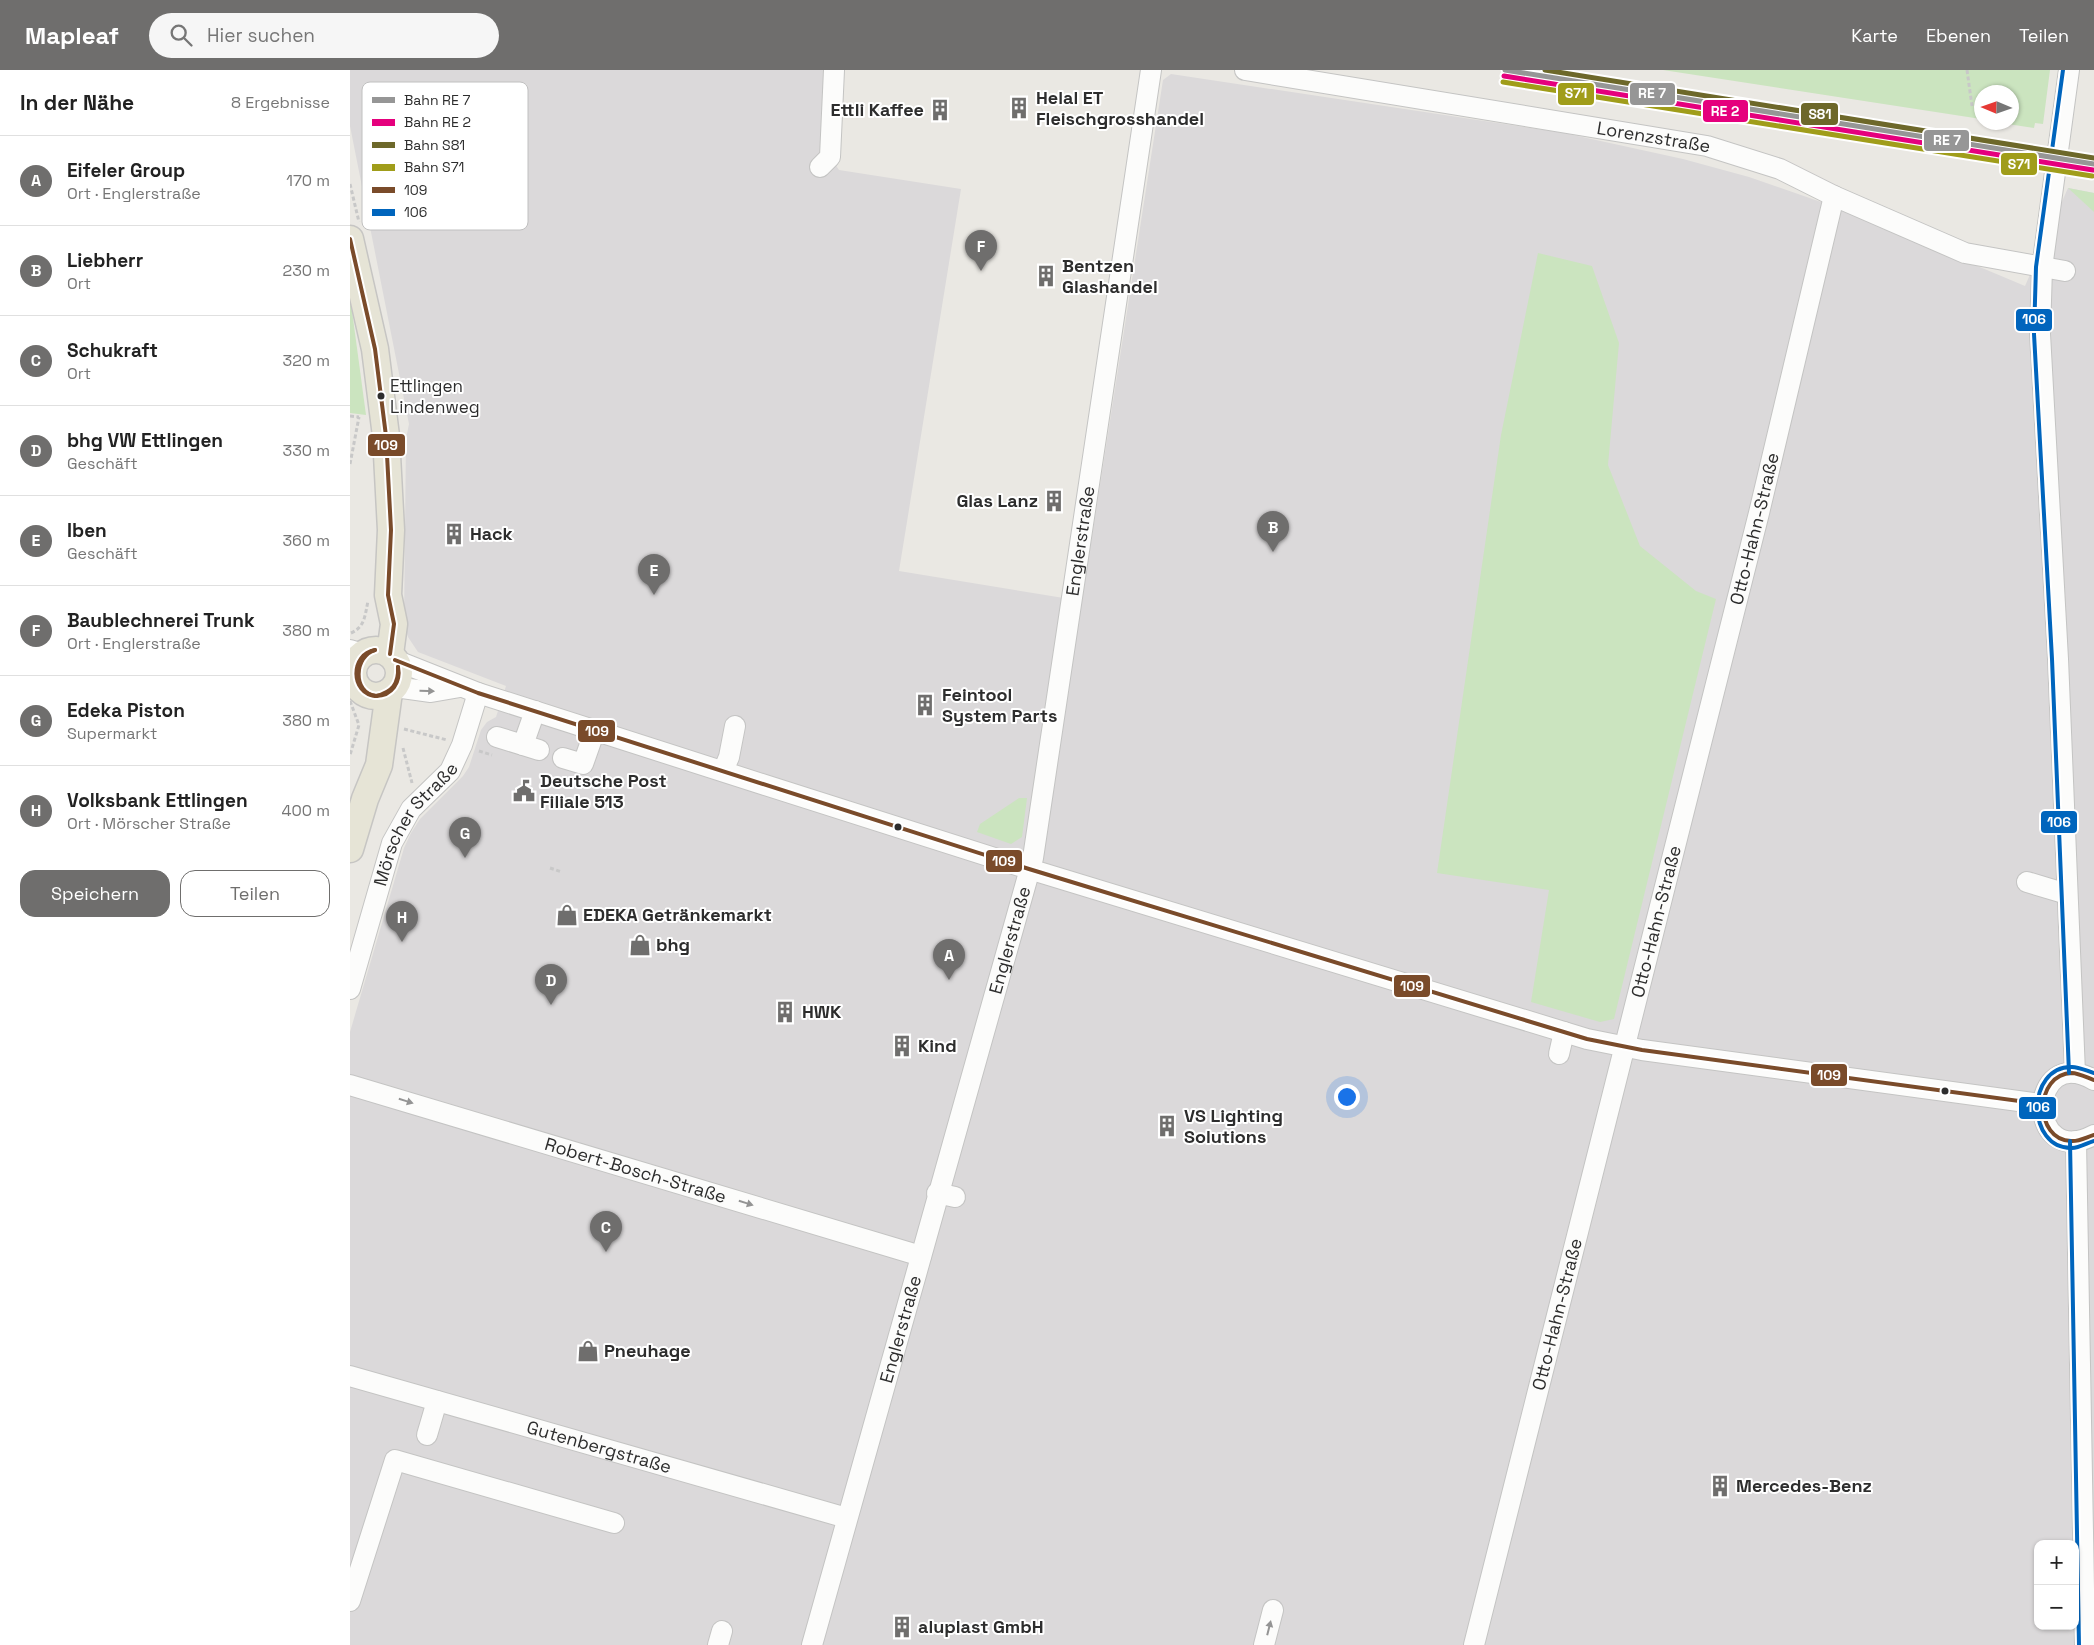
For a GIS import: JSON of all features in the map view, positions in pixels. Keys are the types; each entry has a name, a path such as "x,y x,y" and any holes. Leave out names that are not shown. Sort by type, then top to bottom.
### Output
{"main road":[{"path":"350,239 375,349 386,436 391,530 388,595 394,624 367,659 357,686 375,694"},
{"path":"367,659 400,674 375,694"},
{"path":"350,849 365,799 379,765 375,694"}],"street":[{"path":"820,167 830,157 834,70"},
{"name":"Englerstraße","path":"812,1645 921,1256 946,1195 1028,883 1038,829 1151,70"},
{"name":"Lorenzstraße","path":"1245,70 1707,146 1780,169 1834,196 1881,214 1965,253 2065,271"},
{"path":"2069,70 2042,268 2040,334 2042,413 2058,659 2067,894 2085,1076 2056,1079 2043,1094 2041,1104 2046,1126 2054,1134 2064,1139 2085,1138 2085,1645"},
{"name":"Otto-Hahn-Straße","path":"1474,1645 1759,513 1834,196"},
{"path":"367,659 1030,869 1564,1032 1624,1046 2041,1104"},
{"path":"375,694 469,690"},
{"name":"Mörscher Straße","path":"350,989 392,843 412,809 450,771 462,745 469,690"},
{"path":"496,737 531,748 535,711"},
{"path":"722,772 729,757 735,726"},
{"path":"562,758 583,764 595,730"},
{"path":"2027,882 2067,894"},
{"path":"1559,1054 1564,1032"},
{"name":"Robert-Bosch-Straße","path":"355,1086 921,1256"},
{"name":"Gutenbergstraße","path":"350,1376 847,1518"},
{"path":"422,1450 437,1401"},
{"path":"350,1601 395,1460 422,1450 614,1523"},
{"path":"1264,1645 1273,1610"}],"path":[{"path":"1967,70 1972,106"},
{"path":"350,416 369,419"},
{"path":"350,464 360,417"},
{"path":"350,755 359,725 375,694"},
{"path":"395,728 430,735 462,745"},
{"path":"400,742 412,781 412,809"},
{"path":"550,868 562,872"}],"shaded area":[{"path":"350,70 841,70 835,164 839,170 961,189 899,571 1082,601 1163,80 1171,74 1564,133 1683,159 1749,177 1844,210 2025,286 2068,188 2094,193 2094,1645 350,1645 350,1032 404,848 420,819 463,776 469,767 481,730 487,722 496,717 506,686 418,652 408,637 404,623 406,439 409,424 371,230 528,230 528,82 362,82 362,187 350,126"}],"green space":[{"path":"1663,70 2050,70 2043,124 2035,123 2034,128 2019,126 2019,85 1974,85 1974,118"},
{"path":"2068,188 2094,193 2094,212"},
{"path":"1538,253 1592,266 1619,343 1608,465 1640,546 1696,591 1716,599 1614,1019 1600,1022 1531,1002 1549,890 1437,873 1501,435"},
{"path":"350,302 352,311 366,415 350,413"},
{"path":"1019,798 1027,798 1022,837 1011,844 977,832 980,824"}],"railway":[{"path":"2070,170 2094,177"}],"transit line":[{"path":"1505,70 2094,164"},
{"name":"106","path":"2063,70 2036,267 2034,334 2052,659 2069,1073"},
{"path":"1504,76 2093,170"},
{"name":"109","path":"350,239 375,349 386,436 391,530 388,595 394,624 390,654"},
{"name":"109","path":"375,650 363,659 359,674 363,688 368,693 376,696"},
{"name":"109","path":"375,650 367,653 361,659 357,666 356,674 361,689 367,694 376,696"},
{"name":"109","path":"395,660 478,693 1029,869 1587,1039 1642,1050 2041,1104"},
{"name":"109","path":"376,696 387,694 391,691 397,683 398,667"},
{"name":"109","path":"376,696 390,690 396,683 398,667"},
{"name":"106","path":"2094,1073 2075,1067 2057,1070 2046,1079 2040,1092 2038,1108 2040,1123 2046,1136 2057,1145 2075,1148 2094,1141"},
{"name":"109","path":"2094,1080 2074,1073 2060,1076 2051,1084 2045,1095 2043,1107 2045,1119 2050,1130 2059,1138 2074,1141 2094,1135"},
{"name":"106","path":"2070,1141 2079,1645"}],"rail line":[{"name":"S81","path":"1545,70 2094,158"},
{"name":"S71","path":"1503,82 2092,176"}],"place":[{"name":"Helal ET Fleischgrosshandel","path":"1019,108"},
{"name":"Ettli Kaffee","path":"940,110"},
{"name":"Baublechnerei Trunk","path":"981,271"},
{"name":"Bentzen Glashandel","path":"1046,276"},
{"name":"Ettlingen Lindenweg","path":"381,396"},
{"name":"Glas Lanz","path":"1054,501"},
{"name":"Hack","path":"454,534"},
{"name":"Liebherr","path":"1273,552"},
{"name":"Iben","path":"654,595"},
{"name":"Feintool System Parts","path":"925,705"},
{"name":"Deutsche Post Filiale 513","path":"524,791"},
{"name":"Edeka Piston","path":"465,858"},
{"name":"EDEKA Getränkemarkt","path":"567,915"},
{"name":"Volksbank Ettlingen","path":"402,942"},
{"name":"bhg","path":"640,945"},
{"name":"Eifeler Group","path":"949,980"},
{"name":"bhg VW Ettlingen","path":"551,1005"},
{"name":"HWK","path":"785,1012"},
{"name":"Kind","path":"902,1046"},
{"name":"VS Lighting Solutions","path":"1167,1126"},
{"name":"Schukraft","path":"606,1252"},
{"name":"Pneuhage","path":"588,1351"},
{"name":"Mercedes-Benz","path":"1720,1486"},
{"name":"aluplast GmbH","path":"902,1627"}]}
